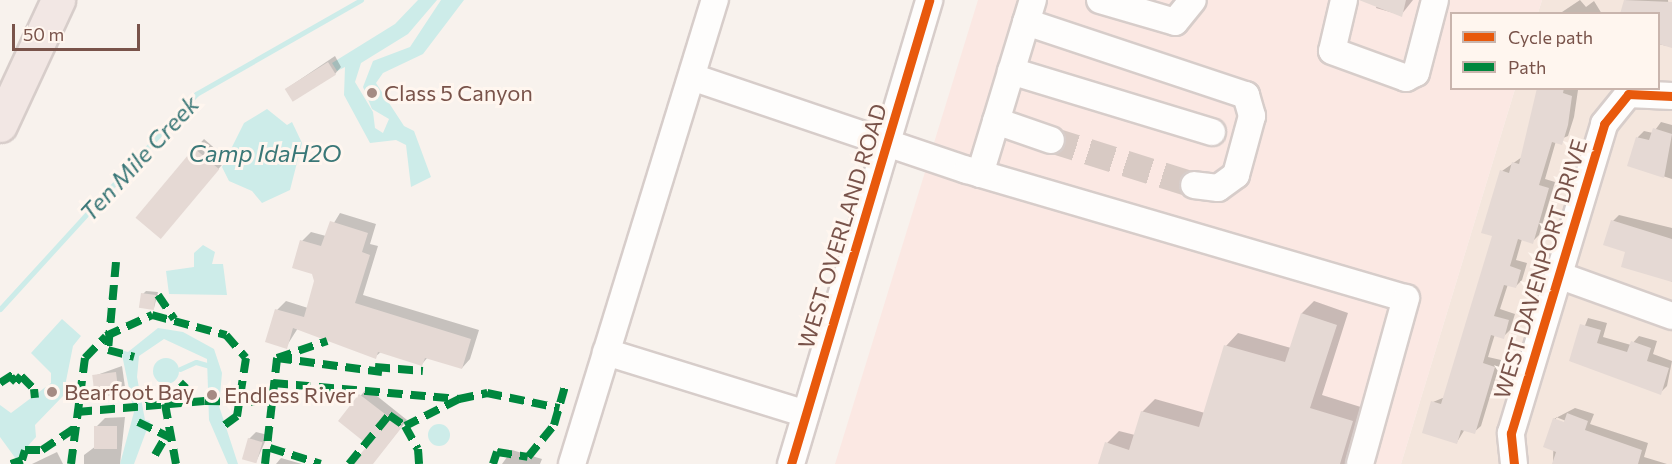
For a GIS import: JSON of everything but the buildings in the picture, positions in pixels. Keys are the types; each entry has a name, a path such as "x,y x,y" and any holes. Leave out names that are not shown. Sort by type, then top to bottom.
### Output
{"highway":[{"path":"0,125 58,0"}],"street":[{"path":"572,464 715,0"},
{"name":"WEST OVERLAND ROAD","path":"791,464 929,0"},
{"path":"1100,0 1175,22 1193,0"},
{"path":"1344,0 1332,51 1406,78 1416,73 1435,0"},
{"path":"980,174 1029,11 1246,95 1252,116 1236,175 1218,188 1194,185"},
{"path":"1011,71 1212,132"},
{"path":"692,77 980,174 1406,298 1359,464"},
{"name":"WEST DAVENPORT DRIVE","path":"1514,464 1511,433 1604,124 1628,94 1672,96"},
{"path":"996,121 1051,140"},
{"path":"1558,275 1672,316"},
{"path":"606,352 806,414"}],"shaded area":[{"path":"978,0 1542,0 1538,12 1450,12 1450,90 1515,90 1401,464 835,464"},
{"path":"1542,0 1672,0 1672,464 1401,464 1515,90 1660,90 1660,12 1538,12"}],"water":[{"name":"Class 5 Canyon","path":"418,0 437,0 408,34 361,63 355,82 373,112 375,128 383,133 389,119 372,109 363,87 373,61 410,47 441,0 464,0 423,54 383,73 376,83 404,126 414,131 431,177 411,187 406,145 396,140 370,143 344,95 345,67 337,71 332,63 395,24"},
{"name":"Camp IdaH2O","path":"267,109 287,125 292,122 302,143 290,190 262,203 252,191 229,181 222,167 244,123"},
{"path":"203,245 215,252 212,264 223,264 227,295 169,294 166,271 194,267 194,253"},
{"name":"Bearfoot Bay","path":"62,319 81,336 73,346 63,396 35,425 36,437 16,459 0,437 0,405 11,413 51,383 51,373 31,353"},
{"name":"Endless River","path":"158,328 183,332 214,349 222,373 219,406 238,464 228,464 209,420 207,359 164,339 139,356 137,377 145,420 150,421 134,464 120,464 134,412 121,350 128,352"},
{"path":"166,358 175,362 179,371 175,380 166,384 157,380 153,371 157,362"},
{"path":"439,424 447,427 450,435 447,443 439,446 431,443 428,435 431,427"}],"waterway":[{"name":"Ten Mile Creek","path":"0,309 196,94 361,0"},
{"path":"180,369 196,362 214,367"}],"tunnel":[{"path":"1051,140 1194,185"}],"marked path":[{"path":"116,262 108,350 134,357"},
{"path":"158,295 174,319"},
{"path":"71,464 85,358 106,336 152,315 226,335 246,358 237,416 219,429"},
{"path":"265,464 277,358 327,341"},
{"path":"277,358 382,372"},
{"path":"375,367 423,371"},
{"path":"0,383 14,374"},
{"path":"11,377 16,382 21,376 34,389 35,398"},
{"path":"176,464 165,404 186,382"},
{"path":"273,383 459,399 405,426 418,449 419,464"},
{"path":"493,464 497,452 528,457 554,425 565,386"},
{"path":"459,399 487,393 559,408"},
{"path":"77,412 205,401 274,402"},
{"path":"349,464 389,415 405,426"},
{"path":"138,422 175,440"},
{"path":"11,464 22,460 25,450 42,450 78,426"},
{"path":"155,455 165,438"},
{"path":"270,448 321,464"}],"cycle path":[{"path":"791,464 929,0"},
{"path":"1514,464 1511,433 1604,124 1628,94 1672,96"}],"place":[{"name":"Class 5 Canyon","path":"372,93"},
{"name":"Bearfoot Bay","path":"52,392"},
{"name":"Endless River","path":"212,395"}]}
